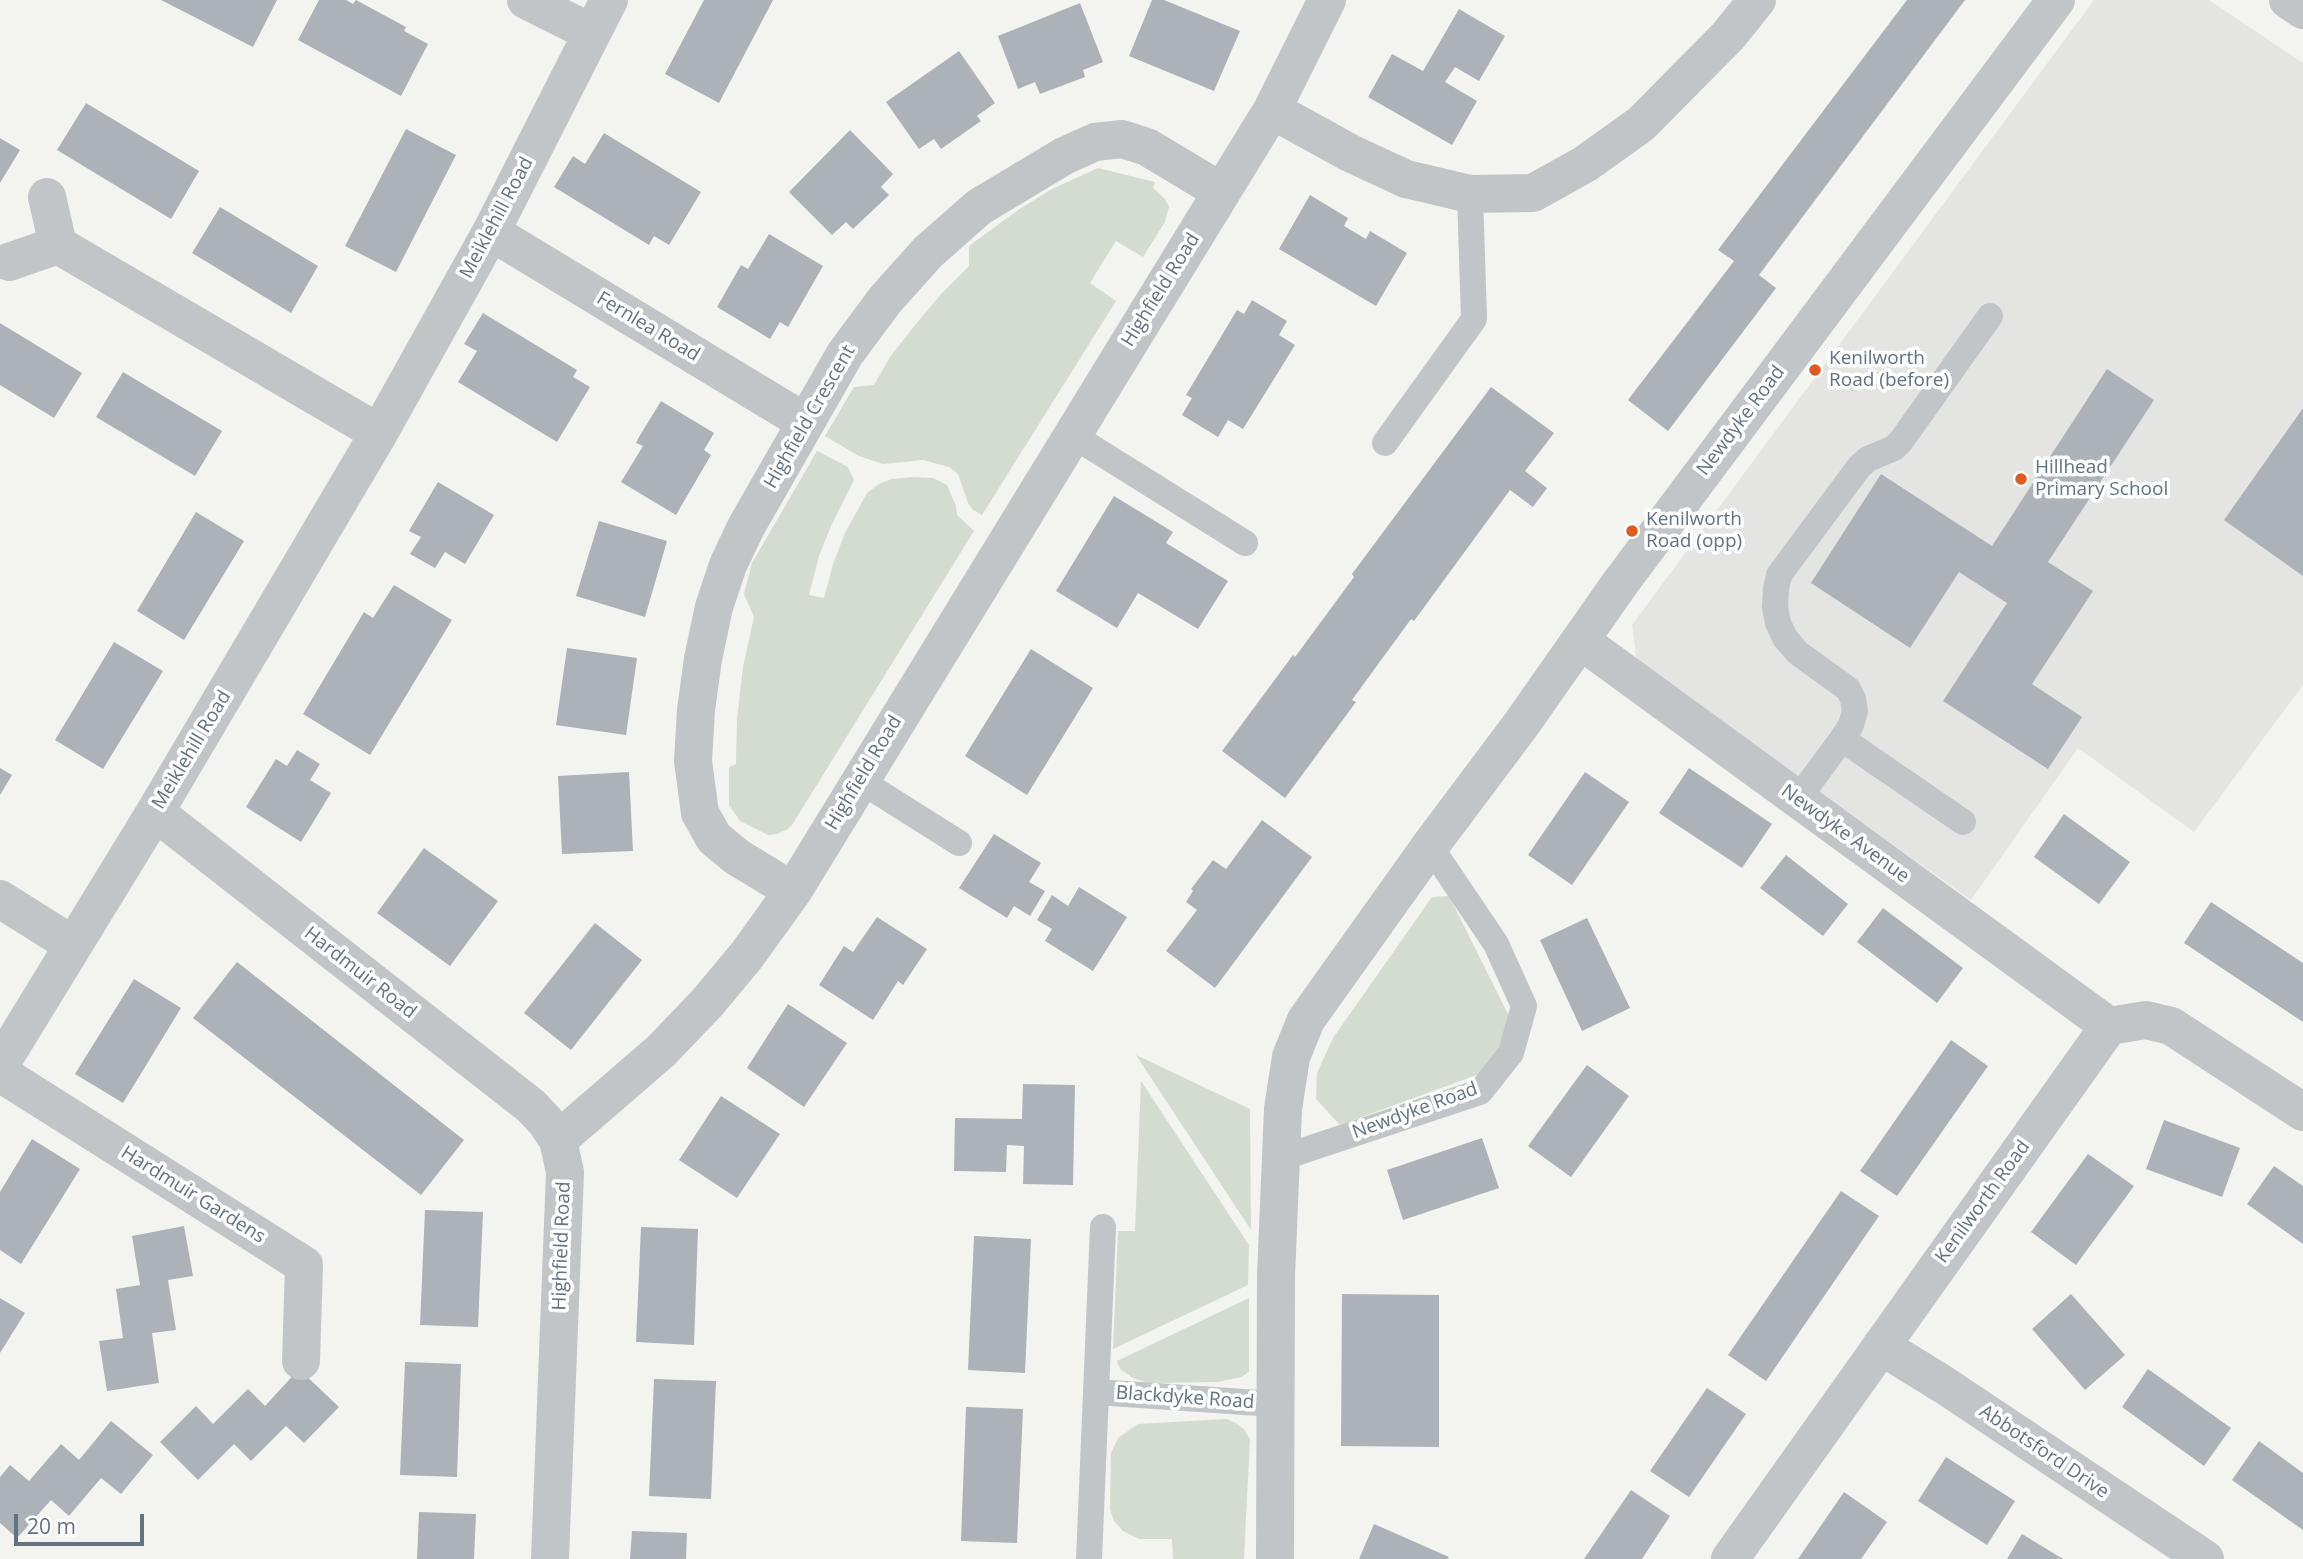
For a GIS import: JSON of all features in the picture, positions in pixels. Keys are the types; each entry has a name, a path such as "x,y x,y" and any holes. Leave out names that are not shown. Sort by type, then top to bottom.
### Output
{"street":[{"path":"526,0 592,33"},
{"name":"Meiklehill Road","path":"0,1065 155,812 379,433 491,232 609,0"},
{"name":"Highfield Road","path":"550,1559 565,1172 558,1140 661,1051 707,1003 747,955 793,891 1272,110 1327,0"},
{"path":"1272,110 1350,153 1406,179 1470,194 1533,192 1585,164 1641,124 1728,36 1757,0"},
{"name":"Newdyke Road","path":"1275,1559 1276,1276 1283,1109 1291,1057 1306,1020 1621,582 2056,0"},
{"path":"2288,0 2303,10"},
{"name":"Highfield Crescent","path":"793,891 737,857 714,838 700,813 693,761 696,710 714,607 728,565 746,527 845,354 885,300 928,252 979,207 1064,156 1096,142 1122,139 1147,147 1222,192"},
{"path":"47,197 58,245 379,433"},
{"name":"Fernlea Road","path":"491,232 805,422"},
{"path":"9,262 58,245"},
{"name":"Newdyke Avenue","path":"1581,641 2109,1026"},
{"name":"Hardmuir Road","path":"155,812 531,1107 558,1140"},
{"path":"0,899 73,945"},
{"path":"2109,1026 2146,1020 2171,1026 2303,1112"},
{"name":"Kenilworth Road","path":"1730,1559 2109,1026"},
{"name":"Hardmuir Gardens","path":"0,1073 304,1265 301,1361"},
{"name":"Abbotsford Drive","path":"1881,1346 2205,1559"}],"lane":[{"path":"1385,443 1474,319 1470,194"},
{"path":"1797,800 1842,739 1851,725 1855,711 1848,690 1798,653 1785,638 1775,607 1779,575 1859,467 1868,458 1894,448 1901,442 1990,316"},
{"path":"1072,435 1245,543"},
{"path":"1842,739 1963,822"},
{"path":"859,780 959,843"},
{"name":"Newdyke Road","path":"1281,1158 1480,1091 1511,1053 1524,1006 1496,944 1430,846"},
{"name":"Blackdyke Road","path":"1088,1559 1103,1227"},
{"name":"Blackdyke Road","path":"1096,1392 1274,1404"}],"shaded area":[{"name":"Hillhead Primary School","path":"2094,0 2209,0 2303,63 2303,685 2194,832 2078,748 1971,900 1637,663 1632,625"},
{"path":"1098,168 1155,182 1153,188 1169,207 1165,222 1143,257 1116,241 1090,283 1116,301 982,515 968,503 958,474 949,467 923,460 883,464 859,456 825,436 854,387 874,385 890,357 915,325 969,266 969,246 1050,190"},
{"path":"817,451 848,467 854,480 819,556 809,595 824,598 845,533 867,493 879,484 892,479 933,478 947,485 957,515 974,531 792,825 777,834 768,835 740,821 729,805 729,767 736,764 737,719 743,667 754,617 744,594 752,563"},
{"path":"1449,896 1511,1020 1505,1051 1485,1072 1340,1125 1316,1099 1317,1073 1333,1038 1432,897"},
{"path":"1136,1055 1250,1109 1251,1230"},
{"path":"1141,1081 1249,1245 1248,1285 1113,1349 1118,1231 1135,1231"},
{"path":"1249,1298 1249,1372 1241,1377 1218,1382 1148,1383 1133,1378 1120,1369 1117,1361"},
{"path":"1226,1419 1244,1429 1250,1439 1244,1559 1173,1559 1172,1539 1139,1539 1123,1531 1114,1521 1110,1509 1111,1453 1118,1438 1138,1424"}],"building":[{"path":"161,0 277,0 253,47"},
{"path":"319,0 346,0 353,4 356,0 406,27 404,31 428,44 401,96 298,40"},
{"path":"704,0 773,0 719,103 665,74"},
{"path":"1152,0 1164,0 1240,31 1214,91 1129,56"},
{"path":"1907,0 1965,0 1759,275 1776,288 1668,431 1628,400 1734,261 1718,250"},
{"path":"1080,3 1103,62 1083,70 1085,77 1040,94 1035,82 1018,89 998,36"},
{"path":"1459,9 1505,36 1479,81 1455,67 1445,82 1477,101 1452,145 1368,97 1392,54 1423,71"},
{"path":"959,51 995,103 977,116 981,121 941,149 934,139 919,149 886,102"},
{"path":"86,103 199,171 171,219 57,150"},
{"path":"406,129 456,155 396,272 345,246"},
{"path":"850,130 893,174 881,187 889,195 853,229 846,222 832,235 789,192"},
{"path":"604,133 701,192 669,245 654,236 649,245 554,187 573,156 585,164"},
{"path":"0,138 20,150 0,183"},
{"path":"1310,195 1348,218 1344,226 1366,239 1370,231 1407,253 1376,306 1279,249"},
{"path":"220,207 318,266 291,313 192,253"},
{"path":"769,234 823,266 788,327 780,322 770,339 717,307 741,265 748,269"},
{"path":"1252,300 1287,321 1279,335 1295,345 1243,429 1228,420 1218,437 1182,415 1192,398 1186,395 1237,310 1244,314"},
{"path":"483,313 577,370 573,377 590,387 557,442 458,382 477,351 464,344"},
{"path":"0,323 82,373 54,418 0,385"},
{"path":"2107,369 2154,400 2048,562 2093,591 2032,684 2082,717 2048,769 1943,701 2007,603 1959,572 1910,648 1811,583 1881,474 1992,546"},
{"path":"123,372 222,431 195,476 96,417"},
{"path":"1491,387 1554,433 1525,471 1547,488 1533,507 1510,490 1414,621 1411,619 1352,700 1356,702 1285,798 1222,751 1293,655 1295,657 1354,577 1352,574"},
{"path":"661,401 714,433 704,450 711,455 676,515 621,482 643,446 636,443"},
{"path":"2303,408 2303,576 2224,520"},
{"path":"438,482 494,515 465,564 445,552 435,568 410,554 421,537 409,531"},
{"path":"1114,496 1173,532 1166,543 1228,581 1198,629 1138,593 1117,628 1056,591"},
{"path":"196,512 244,541 184,640 137,611"},
{"path":"599,521 667,541 645,617 576,596"},
{"path":"394,585 452,620 370,755 303,714 364,612 373,618"},
{"path":"114,642 163,671 103,769 55,740"},
{"path":"567,648 637,658 626,735 556,725"},
{"path":"1031,649 1093,688 1027,795 965,756"},
{"path":"297,750 320,764 310,780 331,793 301,842 246,807 276,759 287,766"},
{"path":"0,768 12,775 0,795"},
{"path":"1689,768 1772,824 1742,868 1659,813"},
{"path":"629,772 633,851 562,854 558,776"},
{"path":"1585,772 1629,802 1572,885 1528,855"},
{"path":"2064,814 2130,862 2099,904 2034,857"},
{"path":"1262,820 1312,857 1215,988 1166,951 1197,910 1186,902 1193,891 1191,889 1213,860 1226,869"},
{"path":"994,834 1041,863 1029,882 1045,891 1030,916 1014,906 1007,918 959,888"},
{"path":"424,848 498,901 450,966 377,913"},
{"path":"1786,855 1848,904 1823,936 1760,888"},
{"path":"1079,887 1127,917 1093,971 1045,941 1052,929 1037,920 1052,895 1068,906"},
{"path":"2211,902 2303,963 2303,1022 2184,943"},
{"path":"1883,908 1963,968 1937,1003 1857,942"},
{"path":"877,917 927,949 903,985 898,981 873,1020 819,985 844,946 853,952"},
{"path":"1587,918 1630,1008 1582,1031 1540,940"},
{"path":"595,923 642,960 571,1050 524,1013"},
{"path":"237,962 464,1140 421,1195 193,1018"},
{"path":"134,979 181,1008 123,1103 75,1074"},
{"path":"788,1004 847,1043 804,1107 747,1068"},
{"path":"1951,1040 1988,1066 1897,1196 1860,1171"},
{"path":"1587,1065 1629,1096 1571,1177 1528,1146"},
{"path":"1023,1084 1075,1085 1073,1185 1023,1184 1024,1146 1007,1145 1006,1172 954,1171 955,1118 1022,1119"},
{"path":"721,1096 780,1134 737,1198 679,1160"},
{"path":"2164,1120 2240,1148 2222,1197 2146,1169"},
{"path":"1482,1138 1499,1188 1403,1220 1387,1170"},
{"path":"32,1139 80,1169 21,1264 0,1250 0,1192"},
{"path":"2088,1154 2134,1186 2076,1265 2031,1232"},
{"path":"2274,1166 2303,1186 2303,1244 2247,1204"},
{"path":"1841,1191 1879,1216 1766,1381 1728,1355"},
{"path":"425,1210 483,1212 478,1327 420,1325"},
{"path":"184,1226 193,1276 168,1280 176,1330 152,1333 159,1383 107,1391 99,1341 123,1338 116,1289 140,1285 132,1236"},
{"path":"641,1227 698,1229 694,1345 636,1342"},
{"path":"974,1236 1031,1239 1025,1373 968,1370"},
{"path":"1342,1294 1439,1295 1439,1447 1341,1446"},
{"path":"2071,1294 2125,1355 2085,1390 2032,1329"},
{"path":"0,1298 25,1313 0,1353"},
{"path":"405,1362 461,1364 457,1477 400,1475"},
{"path":"299,1369 339,1407 304,1443 286,1426 251,1461 234,1444 198,1480 160,1442 196,1406 213,1424 248,1389 265,1406"},
{"path":"2148,1369 2231,1428 2204,1466 2122,1407"},
{"path":"654,1379 716,1381 711,1499 649,1496"},
{"path":"1707,1388 1746,1414 1689,1497 1650,1471"},
{"path":"966,1407 1023,1409 1017,1543 961,1541"},
{"path":"111,1421 153,1455 121,1494 101,1478 69,1516 51,1500 17,1538 0,1523 0,1477 10,1465 29,1481 61,1444 79,1460"},
{"path":"2259,1441 2303,1473 2303,1530 2232,1480"},
{"path":"1946,1457 2015,1501 1987,1545 1918,1501"},
{"path":"1631,1490 1670,1516 1642,1559 1584,1559"},
{"path":"1844,1492 1887,1522 1861,1559 1798,1559"},
{"path":"419,1512 476,1514 474,1559 417,1559"},
{"path":"1374,1524 1449,1557 1359,1559"},
{"path":"632,1531 687,1533 686,1559 630,1559"},
{"path":"2022,1534 2063,1559 2007,1559"}],"place":[{"name":"Kenilworth Road (before)","path":"1815,370"},
{"name":"Hillhead Primary School","path":"2021,479"},
{"name":"Kenilworth Road (opp)","path":"1632,531"}]}
